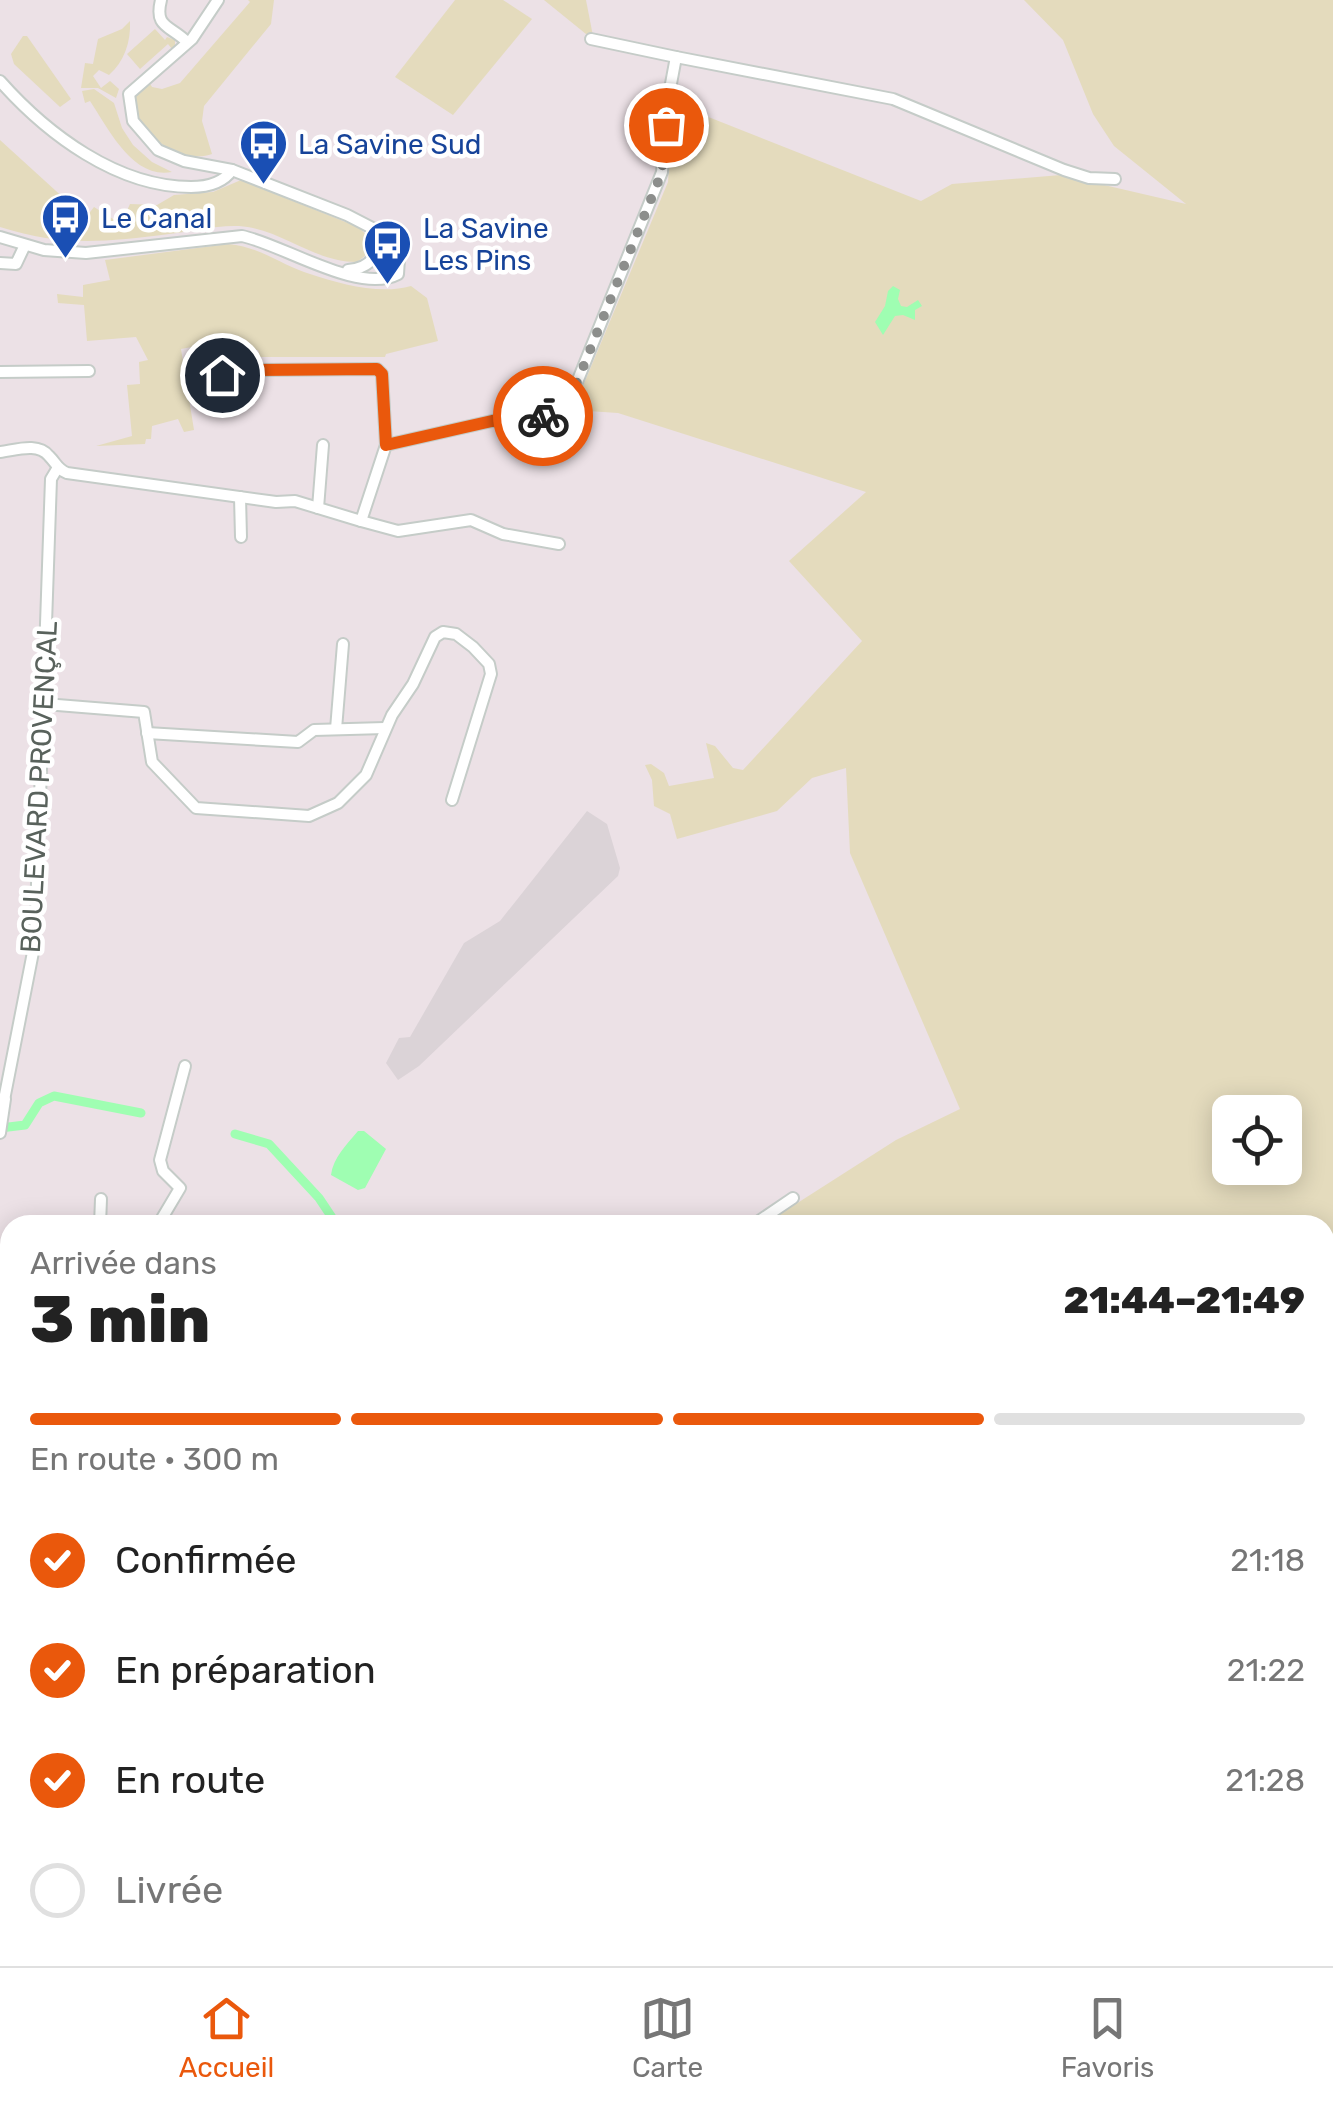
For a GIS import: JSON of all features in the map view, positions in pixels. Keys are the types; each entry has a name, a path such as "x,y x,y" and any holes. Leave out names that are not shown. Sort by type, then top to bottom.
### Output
{"street":[{"path":"161,0 161,22 188,42"},
{"path":"0,237 25,245 86,253 242,236 335,270 387,278 398,274 401,264 385,239 370,226 232,170 184,161 158,150 140,132 129,109 129,94 188,42 218,0"},
{"path":"591,39 893,99 1064,170 1089,178 1115,179"},
{"path":"386,445 492,421 565,412 662,172 668,92 676,57"},
{"path":"0,81 56,133 94,158 154,184 199,187 218,182 232,170"},
{"path":"335,270 361,268 372,262 378,250 370,226"},
{"path":"0,264 16,264 25,245"},
{"path":"222,375 247,370 377,369 382,374 386,445 361,521"},
{"path":"0,372 88,371"},
{"path":"318,508 323,445"},
{"path":"0,452 37,448 45,450 57,469 82,476 296,501 398,530 471,520 504,534 558,544"},
{"name":"BOULEVARD PROVENÇAL","path":"0,1133 3,1099 35,942 52,480 57,469"},
{"path":"240,496 241,537"},
{"path":"45,704 144,712 152,762 196,808 309,816 338,803 355,789 435,636 443,632 456,634 489,664 491,674 452,800"},
{"path":"336,730 343,644"},
{"path":"147,733 298,742 314,730 385,728"},
{"path":"164,1215 180,1188 163,1170 160,1160 185,1066"},
{"path":"767,1215 793,1198"},
{"path":"100,1199 100,1215"}],"shaded area":[{"path":"248,0 274,0 271,24 204,106 202,121 212,154 185,155 158,142 139,119 135,93 149,82 162,89 180,83"},
{"path":"455,0 503,0 532,19 453,115 395,77"},
{"path":"544,0 586,0 593,36 586,34"},
{"path":"1024,0 1333,0 1333,1215 779,1215 896,1140 960,1109 850,853 846,768 812,778 777,811 677,839 670,814 654,806 652,780 645,765 651,764 664,773 669,786 714,778 706,743 715,746 733,768 743,770 862,641 789,561 866,492 618,413 573,410 668,182 673,103 921,201 952,184 1061,175 1186,204 1114,146 1093,114 1063,40"},
{"path":"130,21 128,44 119,64 109,75 99,70 93,76 101,88 110,81 119,89 116,98 98,88 81,88 85,63 93,64 98,39 122,29"},
{"path":"155,29 165,40 175,40 175,46 172,49 168,44 140,69 127,54"},
{"path":"27,36 71,99 60,107 14,64 11,54"},
{"path":"94,89 114,103 122,128 133,145 152,162 172,172 145,168 123,150 90,101 85,103 82,91"},
{"path":"0,140 67,201 59,215 77,229 94,207 121,224 130,204 157,205 174,195 213,192 241,180 358,227 370,238 370,252 357,262 341,261 255,228 239,226 84,241 44,238 0,227"},
{"path":"228,244 252,249 347,285 373,289 411,286 427,298 438,341 385,357 260,357 258,350 213,343 181,349 194,430 184,432 178,419 152,426 151,439 146,439 145,444 96,446 132,436 127,385 140,384 139,362 148,360 136,337 87,341 84,305 58,303 57,294 83,297 83,285 110,280 105,260"},
{"path":"893,286 900,290 901,306 918,300 922,306 915,310 915,320 895,316 883,335 875,322"},
{"path":"587,811 607,824 620,868 618,876 419,1066 398,1080 386,1063 399,1038 410,1037 464,943 500,921"},
{"path":"358,1131 364,1131 386,1149 365,1188 358,1190 331,1175 338,1157"}],"waterway":[{"path":"0,1128 25,1125 39,1103 54,1096 141,1113"},
{"path":"235,1134 269,1144 330,1215"}],"way so far":[{"path":"543,416 565,412 582,374 662,172 666,125"}],"place":[{"name":"La Savine Sud","path":"263,186"},
{"name":"Le Canal","path":"66,260"},
{"name":"La Savine Les Pins","path":"388,286"}],"route":[{"path":"222,375 247,370 377,369 382,374 386,445 492,421 543,416"}]}
